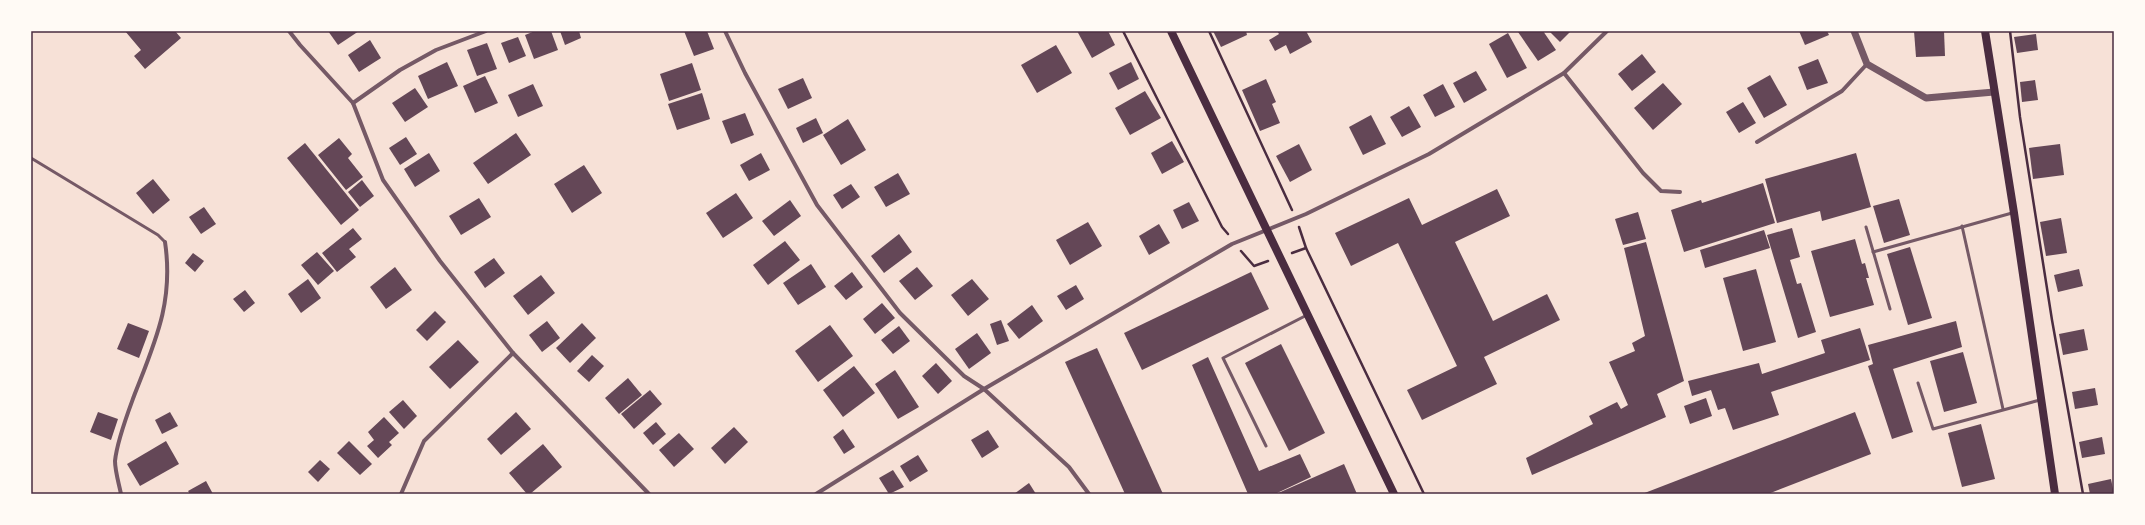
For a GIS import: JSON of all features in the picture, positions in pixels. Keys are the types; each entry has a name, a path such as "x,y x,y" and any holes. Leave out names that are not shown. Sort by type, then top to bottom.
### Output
{"main road":[{"path":"1171,31 1394,494"},
{"path":"1985,31 2014,212 2040,400 2055,494"}],"street":[{"path":"289,31 300,46 353,103 383,180 440,261 513,353 649,494"},
{"path":"353,103 400,70 436,50 486,31"},
{"path":"726,31 744,74 817,205 900,313 964,376 984,389 1070,467 1089,494"},
{"path":"816,494 984,389 1232,244 1306,214 1429,154 1564,73 1606,31"},
{"path":"1854,31 1866,64 1926,98 1994,92"},
{"path":"1757,142 1842,91 1866,64"},
{"path":"1564,73 1643,173 1661,191 1680,192"},
{"path":"121,494 115,461 126,417 158,334 167,296 168,262 165,242"},
{"path":"401,494 424,441 513,353"}],"lane":[{"path":"31,158 158,235 165,242"},
{"path":"1874,252 2014,212"},
{"path":"1962,226 2003,409"},
{"path":"1866,227 1890,309"},
{"path":"1266,446 1223,358 1307,315"},
{"path":"1918,384 1933,429 2040,400"}],"path":[{"path":"2010,31 2022,132 2052,320 2083,494"},
{"path":"1306,248 1424,494"}],"building":[{"path":"125,31 175,31 181,38 145,69 134,56 141,50"},
{"path":"328,31 359,31 338,45"},
{"path":"535,31 551,31 558,50 534,59 525,35"},
{"path":"560,31 579,31 581,38 565,45"},
{"path":"684,31 707,31 714,49 694,56"},
{"path":"1077,31 1108,31 1115,45 1092,58"},
{"path":"1213,31 1246,31 1247,35 1221,47"},
{"path":"1277,31 1306,31 1312,42 1290,54 1286,45 1275,51 1269,40 1279,34"},
{"path":"1543,31 1556,50 1538,61 1518,32"},
{"path":"1549,31 1571,31 1560,42"},
{"path":"1799,31 1827,31 1829,35 1805,45"},
{"path":"1914,31 1944,31 1945,56 1916,57"},
{"path":"1508,33 1527,68 1507,78 1489,44"},
{"path":"2036,34 2038,50 2017,53 2014,37"},
{"path":"518,37 526,56 509,63 501,43"},
{"path":"370,40 381,58 359,72 348,55"},
{"path":"487,43 497,69 477,76 467,50"},
{"path":"1056,45 1072,73 1037,93 1021,65"},
{"path":"1642,54 1656,72 1632,91 1618,74"},
{"path":"1818,59 1828,83 1807,90 1798,67"},
{"path":"447,62 458,86 428,99 418,76"},
{"path":"1131,62 1139,79 1118,90 1109,73"},
{"path":"692,63 701,90 669,101 660,74"},
{"path":"1476,71 1487,90 1464,103 1453,83"},
{"path":"1770,75 1787,105 1764,118 1747,88"},
{"path":"485,76 498,103 475,113 463,86"},
{"path":"803,78 812,98 788,109 778,89"},
{"path":"1266,79 1276,102 1272,104 1280,123 1260,131 1242,90"},
{"path":"2035,80 2038,100 2022,102 2020,82"},
{"path":"1663,83 1682,104 1653,130 1634,108"},
{"path":"533,84 543,106 518,117 508,95"},
{"path":"1443,84 1455,107 1435,117 1423,95"},
{"path":"415,88 428,107 405,122 392,103"},
{"path":"1145,91 1161,118 1130,135 1115,108"},
{"path":"702,93 710,119 677,130 668,104"},
{"path":"1743,102 1756,123 1739,133 1726,112"},
{"path":"1409,106 1421,127 1402,137 1390,117"},
{"path":"745,113 754,135 731,144 722,121"},
{"path":"1371,115 1386,144 1363,155 1349,127"},
{"path":"816,118 823,133 803,143 796,128"},
{"path":"848,119 866,150 841,165 823,135"},
{"path":"516,133 531,155 488,184 473,163"},
{"path":"406,137 417,154 400,165 389,148"},
{"path":"339,138 352,154 348,158 363,177 346,190 318,155"},
{"path":"1172,141 1184,162 1162,174 1151,153"},
{"path":"305,143 359,210 341,225 287,158"},
{"path":"1299,144 1312,170 1290,182 1276,156"},
{"path":"2060,144 2064,175 2033,179 2029,148"},
{"path":"429,153 440,171 415,187 404,169"},
{"path":"761,153 770,170 749,181 740,165"},
{"path":"1856,153 1871,207 1822,221 1820,211 1777,223 1765,179"},
{"path":"584,165 602,193 572,213 554,184"},
{"path":"898,173 910,194 886,207 874,187"},
{"path":"153,179 170,200 153,214 136,193"},
{"path":"362,180 374,196 360,207 348,192"},
{"path":"1763,183 1775,223 1684,252 1671,210 1701,200 1702,203"},
{"path":"851,184 860,197 842,209 833,195"},
{"path":"1497,189 1510,216 1455,242 1493,321 1547,294 1560,320 1484,357 1497,384 1422,420 1407,390 1457,366 1398,243 1351,266 1335,233 1409,198 1422,225"},
{"path":"736,193 753,218 723,238 706,213"},
{"path":"479,198 491,217 461,235 449,216"},
{"path":"1899,199 1910,235 1884,243 1873,206"},
{"path":"790,200 801,216 774,236 762,221"},
{"path":"1189,202 1199,221 1182,229 1173,210"},
{"path":"204,207 216,224 201,234 189,217"},
{"path":"1638,212 1646,239 1623,245 1615,219"},
{"path":"2061,218 2067,253 2046,256 2040,222"},
{"path":"1088,222 1102,246 1070,265 1056,240"},
{"path":"1159,224 1170,243 1149,255 1139,236"},
{"path":"353,228 362,239 349,249 356,257 337,272 322,253"},
{"path":"1792,228 1800,257 1790,260 1797,284 1801,283 1816,332 1798,338 1767,235"},
{"path":"1764,230 1770,248 1705,268 1700,250"},
{"path":"899,234 912,252 884,273 871,256"},
{"path":"1855,239 1862,264 1865,263 1869,278 1866,278 1874,305 1830,317 1811,251"},
{"path":"785,241 800,260 768,285 753,265"},
{"path":"1646,242 1684,381 1657,394 1666,417 1532,475 1526,458 1593,424 1589,416 1617,402 1621,409 1628,405 1609,362 1635,351 1632,343 1645,336 1624,248"},
{"path":"1910,247 1932,318 1908,325 1887,254"},
{"path":"317,252 334,271 318,285 301,265"},
{"path":"193,253 204,261 195,272 185,263"},
{"path":"494,258 505,273 485,288 474,272"},
{"path":"811,264 826,287 798,305 783,283"},
{"path":"395,267 412,290 386,309 370,287"},
{"path":"917,267 933,286 915,300 899,281"},
{"path":"1756,269 1776,342 1743,351 1723,278"},
{"path":"2079,269 2083,286 2058,292 2054,275"},
{"path":"852,272 863,287 846,300 834,286"},
{"path":"1251,272 1269,309 1142,370 1124,333"},
{"path":"541,275 555,293 528,315 513,296"},
{"path":"308,279 321,298 301,313 288,294"},
{"path":"972,279 989,299 968,316 951,295"},
{"path":"1076,285 1084,299 1066,310 1057,296"},
{"path":"245,290 255,303 244,312 233,299"},
{"path":"882,303 895,318 875,334 863,319"},
{"path":"1032,305 1043,321 1019,339 1007,324"},
{"path":"435,311 446,322 427,341 416,330"},
{"path":"1001,320 1009,341 997,345 990,324"},
{"path":"547,321 560,338 542,352 529,335"},
{"path":"1956,321 1962,347 1893,369 1913,432 1892,439 1868,366 1873,364 1868,345"},
{"path":"128,323 149,331 139,358 117,349"},
{"path":"582,323 596,338 570,363 556,348"},
{"path":"830,325 853,356 818,382 795,351"},
{"path":"899,326 910,341 893,354 881,340"},
{"path":"1860,328 1870,360 1771,392 1779,415 1733,430 1725,408 1718,410 1711,390 1692,396 1688,381 1759,363 1762,374 1825,353 1821,340"},
{"path":"2084,329 2088,350 2063,355 2059,334"},
{"path":"977,333 991,353 969,369 955,349"},
{"path":"458,340 479,362 450,389 429,367"},
{"path":"1281,344 1325,433 1289,451 1245,363"},
{"path":"1097,348 1163,494 1125,494 1065,362"},
{"path":"1963,352 1977,403 1944,412 1930,361"},
{"path":"592,355 604,366 589,382 577,371"},
{"path":"1208,357 1259,471 1300,454 1311,477 1275,494 1248,494 1192,365"},
{"path":"936,363 952,381 938,394 922,376"},
{"path":"854,366 875,393 843,417 823,390"},
{"path":"895,370 919,407 898,419 875,384"},
{"path":"628,378 642,395 619,414 605,398"},
{"path":"2095,388 2098,405 2075,409 2072,392"},
{"path":"650,390 662,404 634,429 621,414"},
{"path":"1706,398 1712,416 1690,424 1684,406"},
{"path":"403,400 417,416 404,429 389,412"},
{"path":"98,412 118,419 111,440 90,432"},
{"path":"170,412 178,426 162,434 155,420"},
{"path":"516,412 531,429 501,455 487,439"},
{"path":"1855,412 1871,454 1768,494 1642,494"},
{"path":"384,417 399,433 389,442 392,445 378,458 367,446 374,440 368,432"},
{"path":"656,422 666,434 653,445 643,433"},
{"path":"1981,424 1995,479 1962,487 1948,433"},
{"path":"734,427 748,442 725,464 711,448"},
{"path":"843,429 855,447 844,454 833,437"},
{"path":"988,430 999,447 982,458 971,440"},
{"path":"679,433 694,449 674,467 659,450"},
{"path":"2102,437 2105,454 2082,458 2079,442"},
{"path":"166,441 179,464 140,486 127,464"},
{"path":"349,441 372,464 360,475 337,453"},
{"path":"543,444 562,467 530,494 527,494 509,473"},
{"path":"918,455 928,471 910,482 900,466"},
{"path":"320,460 330,469 318,482 308,472"},
{"path":"1344,464 1357,494 1276,494"},
{"path":"893,470 904,487 889,494 879,478"},
{"path":"2111,479 2114,494 2090,494 2088,484"},
{"path":"206,481 213,494 190,494 188,491"},
{"path":"1029,483 1036,494 1014,494"}]}
